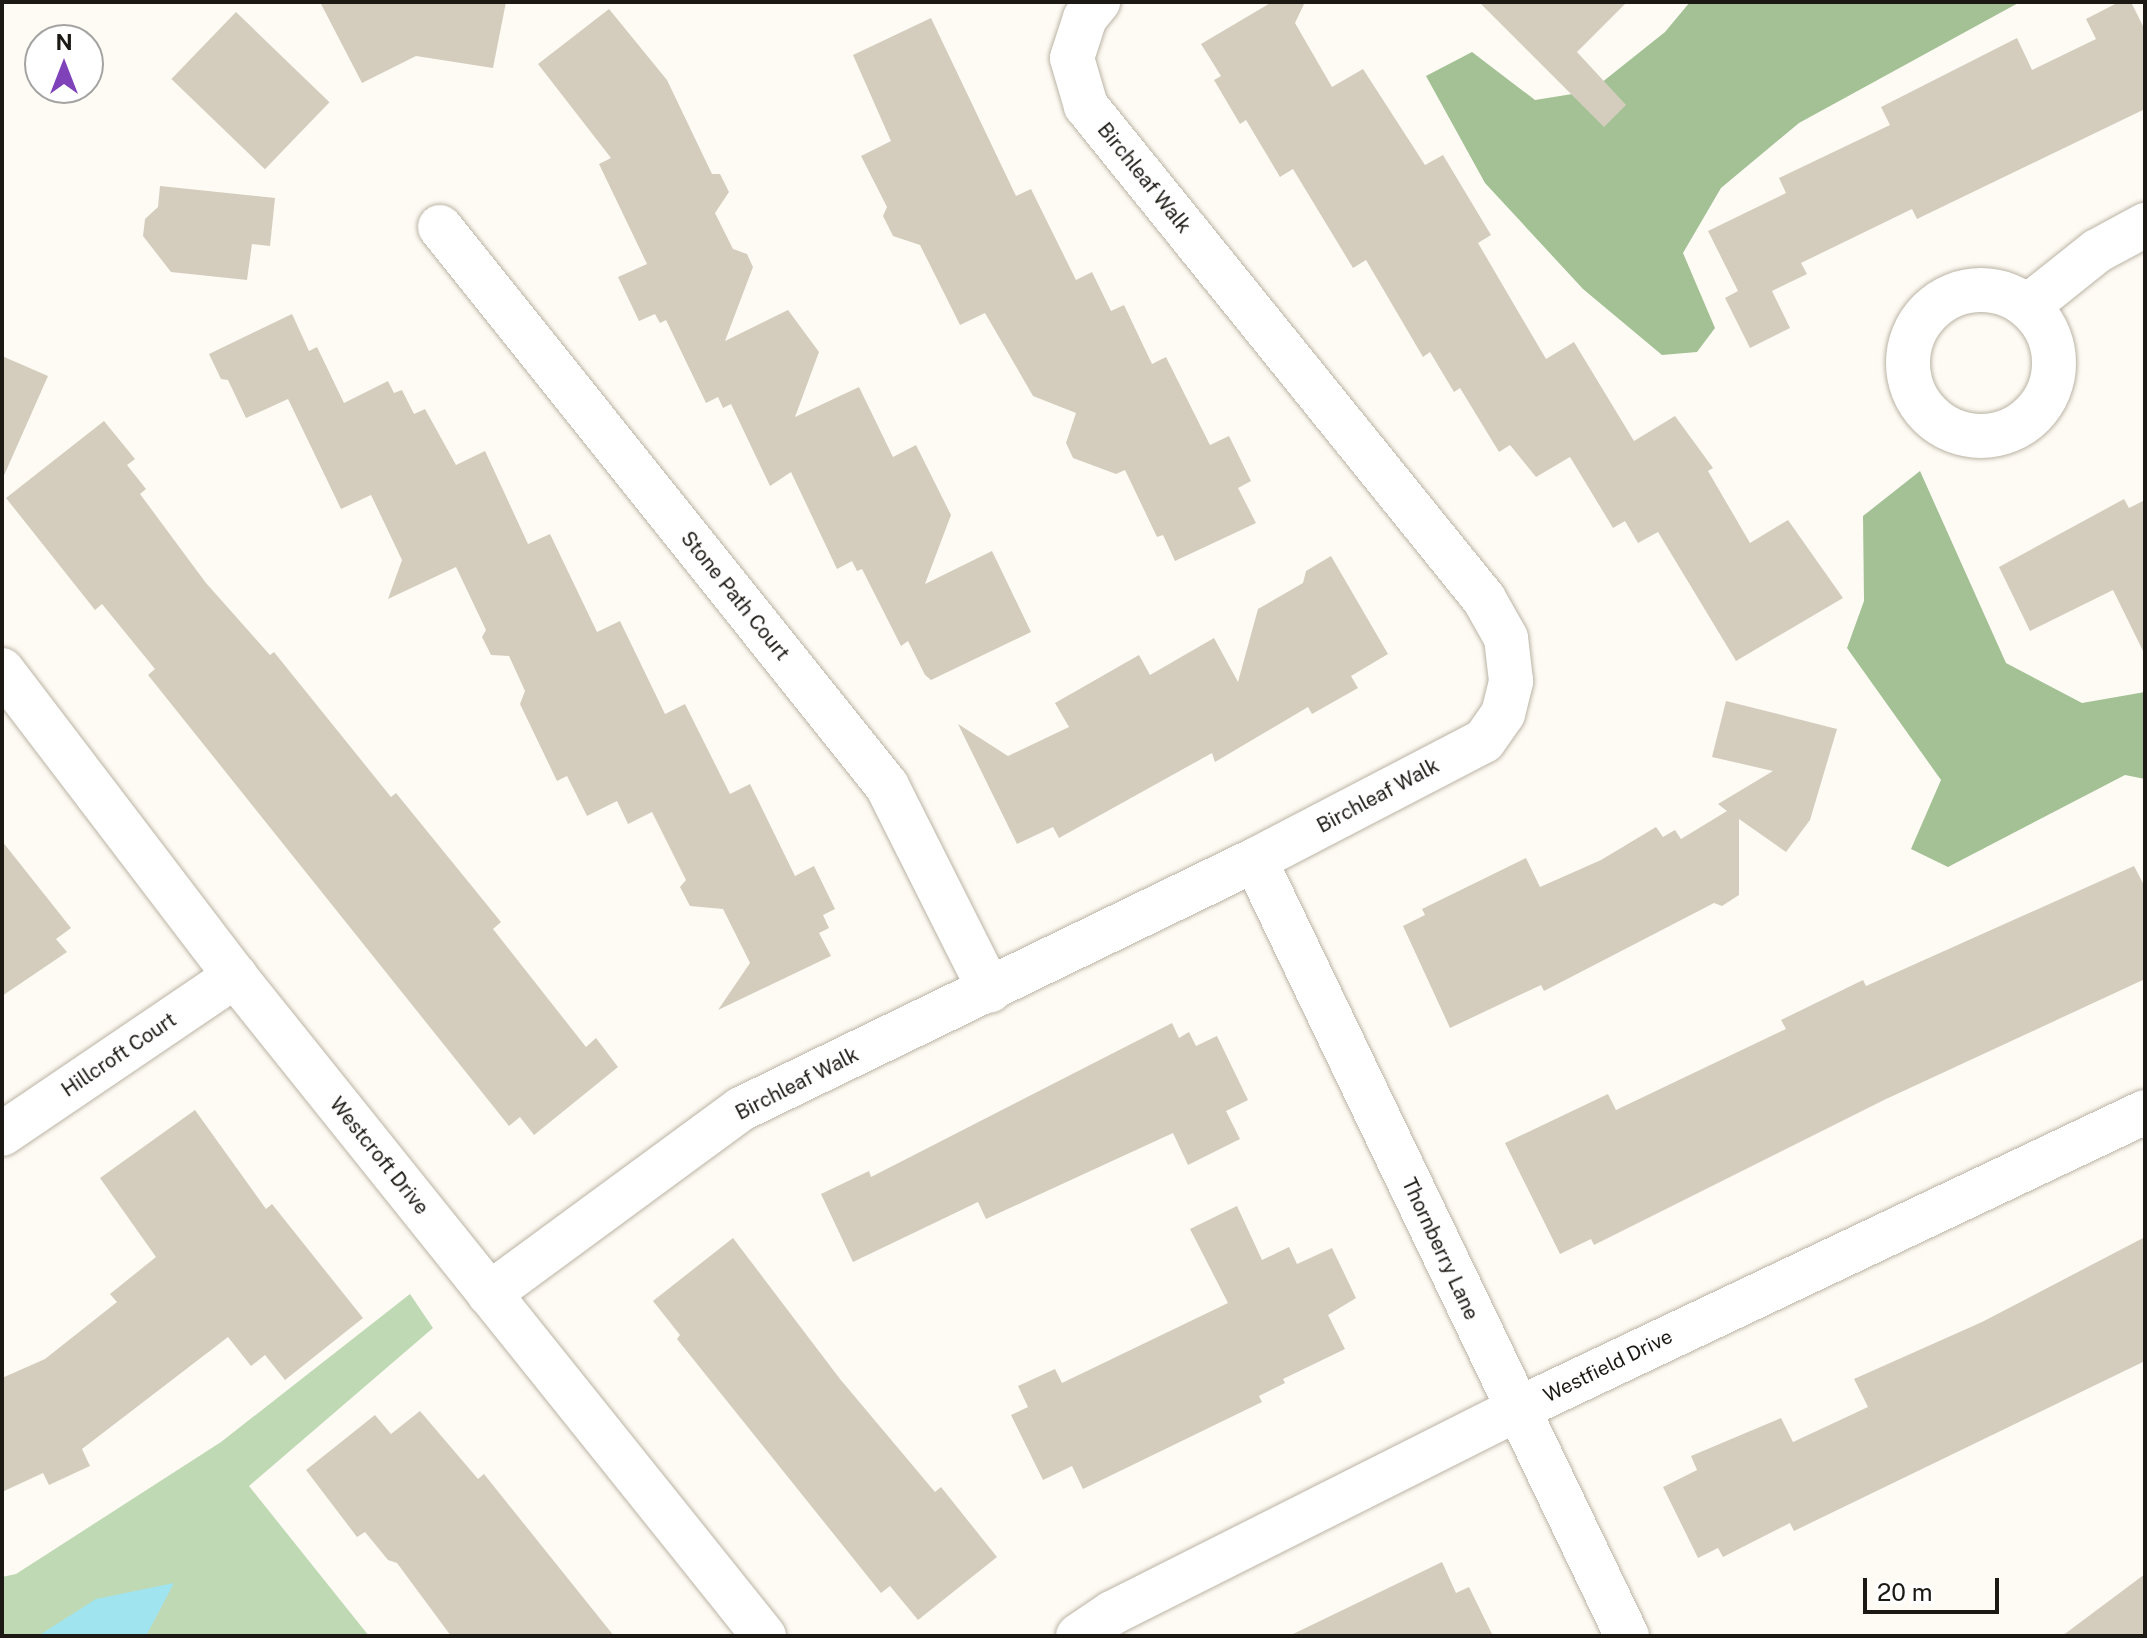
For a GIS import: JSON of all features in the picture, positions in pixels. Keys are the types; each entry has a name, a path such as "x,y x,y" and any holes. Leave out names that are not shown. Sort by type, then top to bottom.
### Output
{"street":[{"name":"Birchleaf Walk","path":"489,1294 741,1109 1255,860 1484,741 1503,714 1511,681 1506,638 1484,599 1086,106 1072,58 1085,18 1098,2"},
{"path":"2028,306 2097,251 2145,225"},
{"name":"Stone Path Court","path":"440,227 887,786 990,991"},
{"name":"Westcroft Drive","path":"2,670 235,976 764,1636"},
{"name":"Thornberry Lane","path":"1255,860 1627,1636"},
{"name":"Hillcroft Court","path":"2,1134 235,976"},
{"name":"Westfield Drive","path":"1078,1636 1112,1613 1516,1410 2145,1112"}],"green space":[{"path":"1690,2 2020,2 1799,123 1721,188 1683,253 1715,328 1697,352 1662,355 1583,289 1485,183 1426,76 1472,52 1535,100 1591,91 1665,32"},
{"path":"1920,471 2006,663 2082,703 2145,692 2145,779 2125,775 1948,867 1911,849 1941,780 1847,648 1864,601 1863,516"},
{"path":"410,1294 433,1328 249,1486 369,1636 2,1636 2,1577 16,1574 221,1442"}],"water":[{"path":"174,1583 146,1636 38,1636 96,1599"}],"building":[{"path":"320,2 506,2 493,68 416,56 362,83"},
{"path":"1272,2 1305,2 1295,23 1332,87 1363,69 1425,165 1443,155 1491,235 1478,243 1546,359 1574,342 1634,441 1675,416 1713,468 1708,471 1750,543 1788,520 1843,598 1736,661 1658,532 1638,543 1625,521 1613,528 1570,457 1536,477 1510,445 1499,452 1460,388 1454,392 1430,352 1423,357 1366,260 1353,268 1293,169 1280,177 1246,120 1240,124 1214,80 1221,76 1201,44"},
{"path":"1479,2 1627,2 1577,52 1626,105 1604,127"},
{"path":"2119,2 2131,2 2145,30 2145,109 1917,219 1912,209 1801,263 1807,274 1772,291 1790,328 1750,348 1725,298 1738,291 1708,231 1786,193 1779,178 1890,125 1881,107 2017,38 2032,70 2096,39 2086,19"},
{"path":"609,9 667,80 712,174 720,174 729,192 715,213 733,249 747,254 753,267 725,341 788,310 819,352 795,417 859,387 893,457 916,445 951,515 925,584 992,551 1031,632 931,680 925,675 908,641 901,646 862,569 857,571 852,561 837,569 791,472 770,486 731,404 723,408 718,397 706,403 666,320 660,323 655,314 639,321 618,277 647,264 599,164 611,158 538,64"},
{"path":"236,12 330,102 265,169 171,79"},
{"path":"931,18 1016,196 1031,189 1076,280 1092,272 1111,311 1124,305 1152,364 1166,357 1210,445 1229,436 1251,481 1238,488 1256,523 1175,561 1163,535 1157,537 1125,470 1116,474 1073,458 1066,443 1076,413 1033,396 985,313 960,325 920,245 893,236 883,216 887,207 861,156 891,141 853,55"},
{"path":"160,186 275,198 270,246 252,244 247,280 171,272 143,236 145,219 158,207"},
{"path":"292,314 309,351 317,347 344,403 388,381 394,393 402,390 414,414 425,409 456,465 485,451 528,544 550,534 597,632 620,621 665,714 685,704 730,794 750,784 795,876 814,866 835,909 823,915 829,928 819,933 831,956 718,1010 750,963 723,909 690,906 680,887 686,880 652,812 628,824 617,801 587,816 567,776 557,781 520,704 525,691 509,656 491,655 482,637 486,630 456,567 388,599 402,560 371,495 341,509 288,399 246,418 228,380 221,379 209,354"},
{"path":"2,356 48,376 2,480"},
{"path":"104,421 135,459 127,465 146,489 140,494 206,583 270,655 274,652 391,797 396,793 501,922 493,929 586,1047 596,1038 618,1067 534,1135 520,1117 509,1126 148,675 155,669 102,604 95,610 6,498"},
{"path":"2124,499 2129,508 2145,500 2145,655 2113,590 2030,631 1999,567"},
{"path":"1331,556 1388,654 1351,676 1358,688 1312,714 1308,707 1215,762 1212,753 1059,838 1053,827 1017,844 958,724 1008,756 1069,727 1055,703 1139,655 1150,675 1214,638 1238,682 1258,609 1303,583 1306,571"},
{"path":"1726,701 1837,729 1810,820 1786,852 1739,819 1739,895 1722,906 1714,903 1544,991 1541,985 1450,1028 1403,926 1425,915 1422,909 1526,858 1540,887 1601,860 1656,827 1663,837 1675,830 1681,839 1727,811 1718,804 1773,771 1712,757"},
{"path":"2,841 71,928 56,939 67,952 2,996"},
{"path":"2134,866 2145,887 2145,979 1884,1100 1594,1245 1591,1239 1560,1254 1505,1143 1608,1094 1616,1110 1786,1029 1781,1020 1863,980 1866,986"},
{"path":"1172,1023 1179,1038 1189,1032 1196,1046 1217,1036 1248,1100 1226,1111 1240,1139 1188,1165 1173,1133 986,1219 978,1202 853,1262 821,1194 869,1171 871,1177"},
{"path":"195,1110 266,1209 272,1204 363,1318 285,1380 265,1355 251,1366 228,1337 82,1449 90,1466 49,1485 43,1473 2,1492 2,1378 45,1359 117,1302 110,1294 156,1257 100,1178"},
{"path":"1237,1206 1262,1260 1289,1247 1297,1264 1332,1248 1356,1298 1328,1315 1345,1349 1283,1379 1285,1383 1259,1396 1262,1402 1083,1489 1072,1466 1043,1480 1011,1415 1028,1407 1018,1386 1055,1369 1062,1383 1228,1303 1190,1229"},
{"path":"2145,1237 2145,1361 1794,1531 1790,1523 1723,1557 1718,1548 1698,1558 1663,1487 1697,1470 1691,1456 1781,1418 1793,1442 1868,1407 1854,1379 1982,1322"},
{"path":"733,1238 840,1379 935,1492 941,1487 997,1557 918,1620 890,1586 881,1593 677,1339 680,1335 653,1301"},
{"path":"420,1411 478,1479 484,1474 614,1636 451,1636 397,1563 388,1560 365,1532 357,1537 306,1470 375,1415 391,1434"},
{"path":"1442,1562 1456,1593 1469,1587 1493,1636 1289,1636"},
{"path":"2145,1574 2145,1636 2062,1636"}]}
